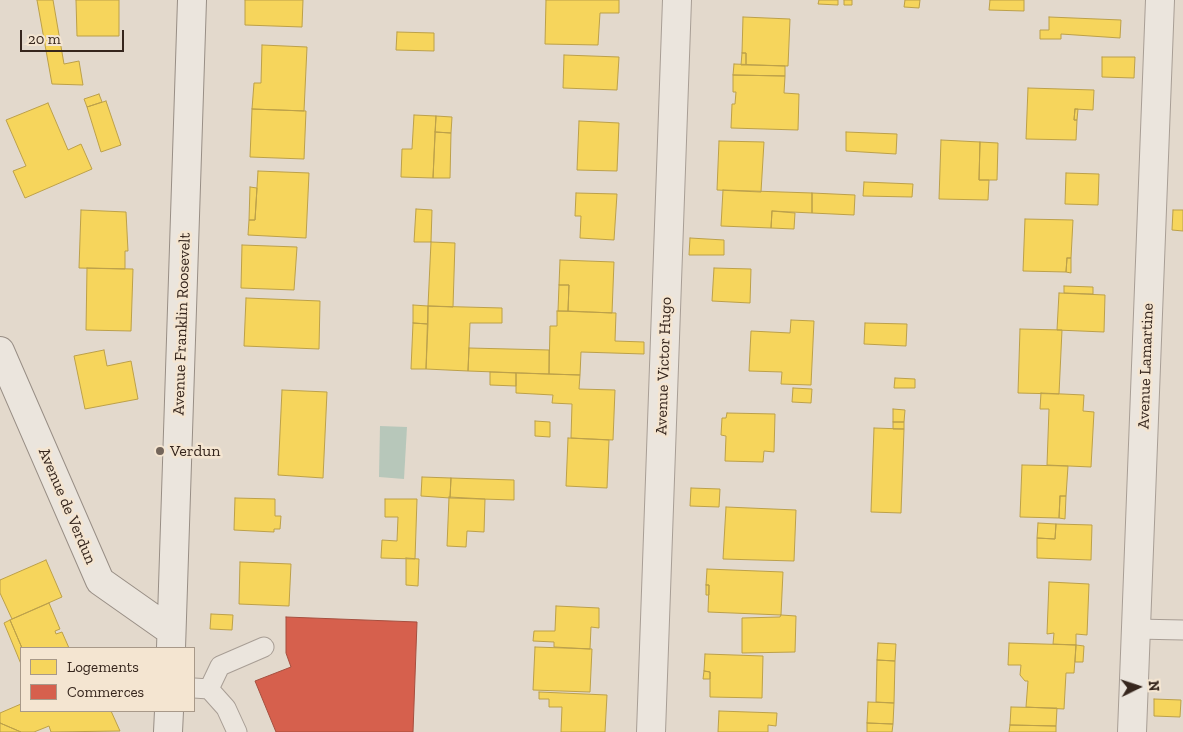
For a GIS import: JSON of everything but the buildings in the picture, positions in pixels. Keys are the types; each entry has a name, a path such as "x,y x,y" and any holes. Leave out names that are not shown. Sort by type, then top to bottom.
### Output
{"street":[{"name":"Avenue Franklin Roosevelt","path":"171,640 192,0"},
{"name":"Avenue Victor Hugo","path":"651,732 677,0"},
{"name":"Avenue Lamartine","path":"1132,732 1160,0"},
{"name":"Avenue de Verdun","path":"0,351 100,581 171,640"},
{"path":"168,732 169,712"}],"lane":[{"path":"1136,628 1183,630"},
{"path":"237,732 226,708 201,689 220,666 264,647"}],"shaded area":[{"path":"380,426 407,427 404,479 379,477"}],"place":[{"name":"Verdun","path":"160,451"}]}
